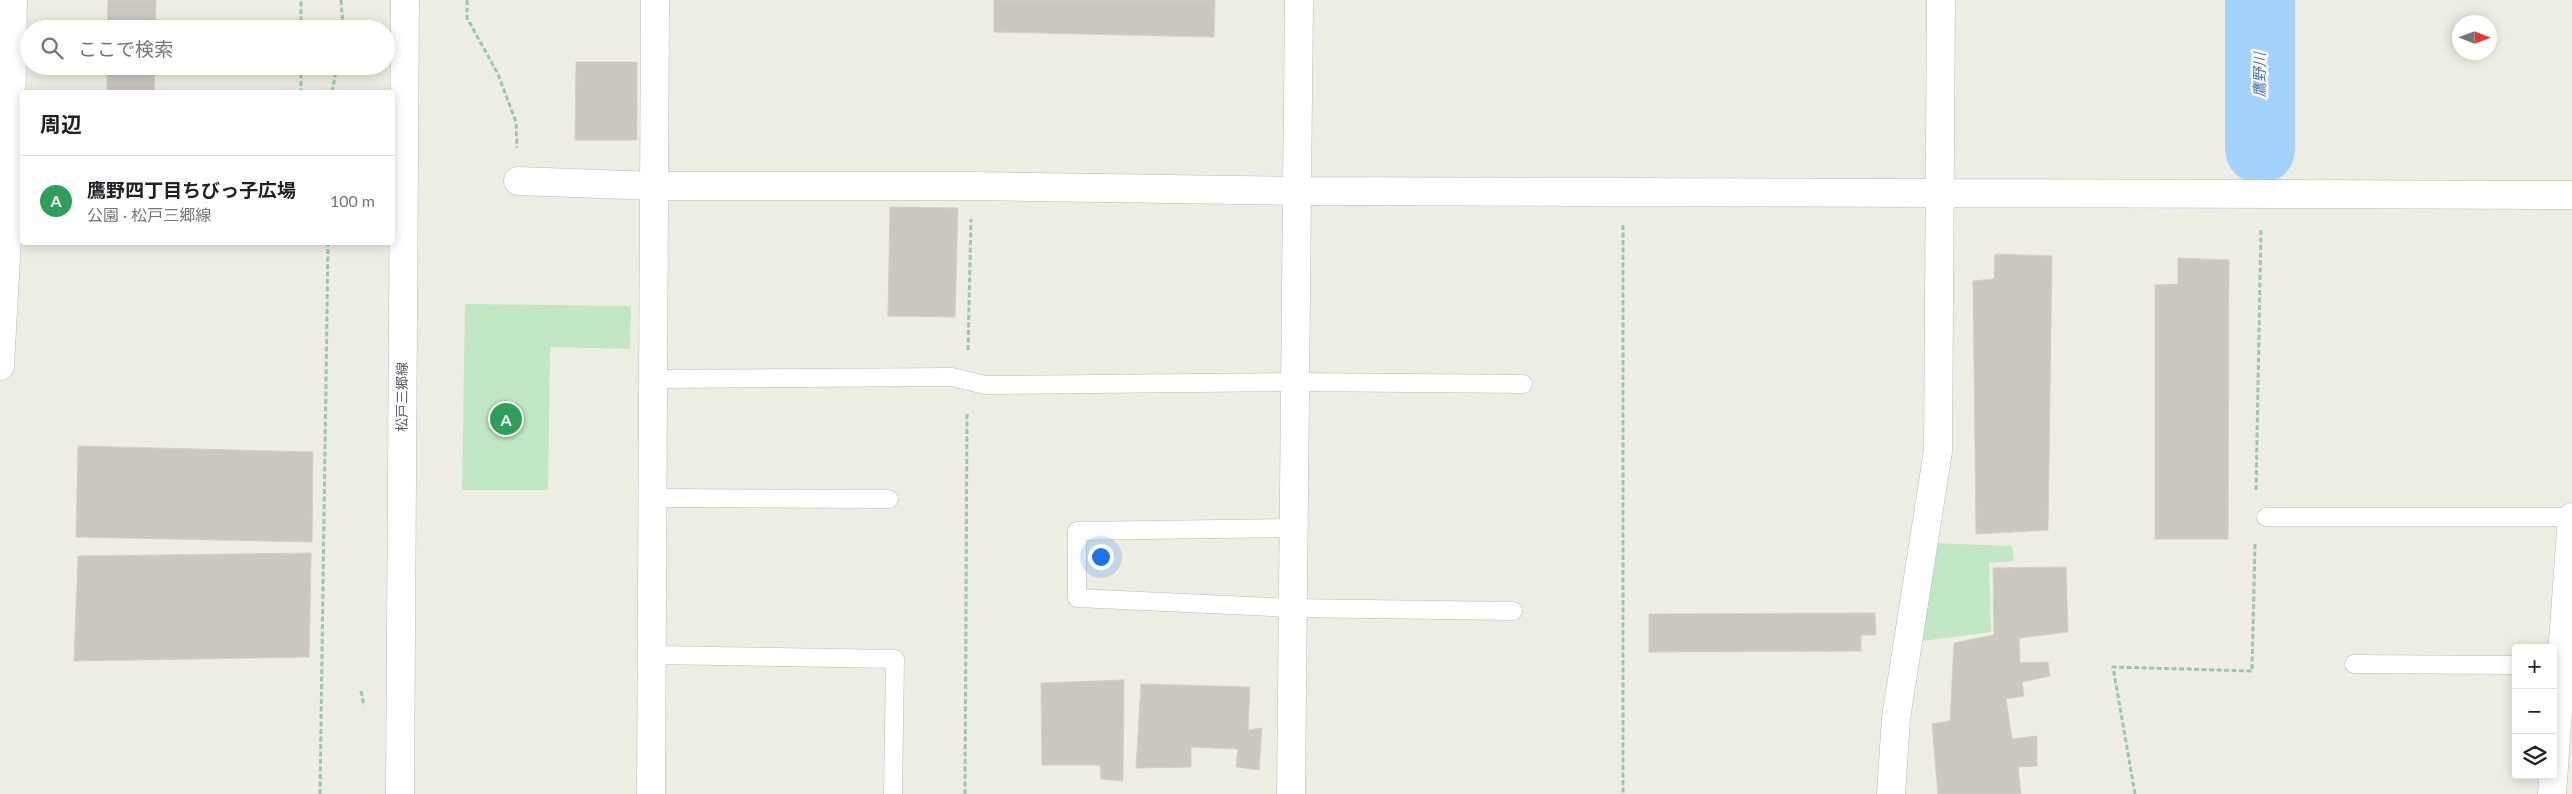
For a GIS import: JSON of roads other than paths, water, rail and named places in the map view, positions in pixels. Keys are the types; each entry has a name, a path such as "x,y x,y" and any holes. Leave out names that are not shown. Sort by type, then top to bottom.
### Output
{"street":[{"path":"0,366 11,184 13,0"},
{"name":"松戸三郷線","path":"400,794 405,0"},
{"path":"651,794 655,0"},
{"path":"1291,794 1296,191 1300,0"},
{"path":"1891,794 1896,718 1938,451 1941,0"},
{"path":"518,181 655,186 971,186 1296,191 2261,192 2572,195"},
{"path":"2557,665 2572,517"},
{"path":"2552,794 2556,689"}],"lane":[{"path":"653,380 952,377 986,385 1294,382 1523,384"},
{"path":"652,498 889,500"},
{"path":"2266,517 2572,517"},
{"path":"1293,528 1077,531 1077,598 1292,608 1514,611"},
{"path":"652,655 895,659 893,794"},
{"path":"2354,664 2512,665"}],"waterway":[{"name":"鷹野川","path":"2260,0 2260,149"}],"place":[{"name":"鷹野四丁目ちびっ子広場","path":"506,419"}]}
